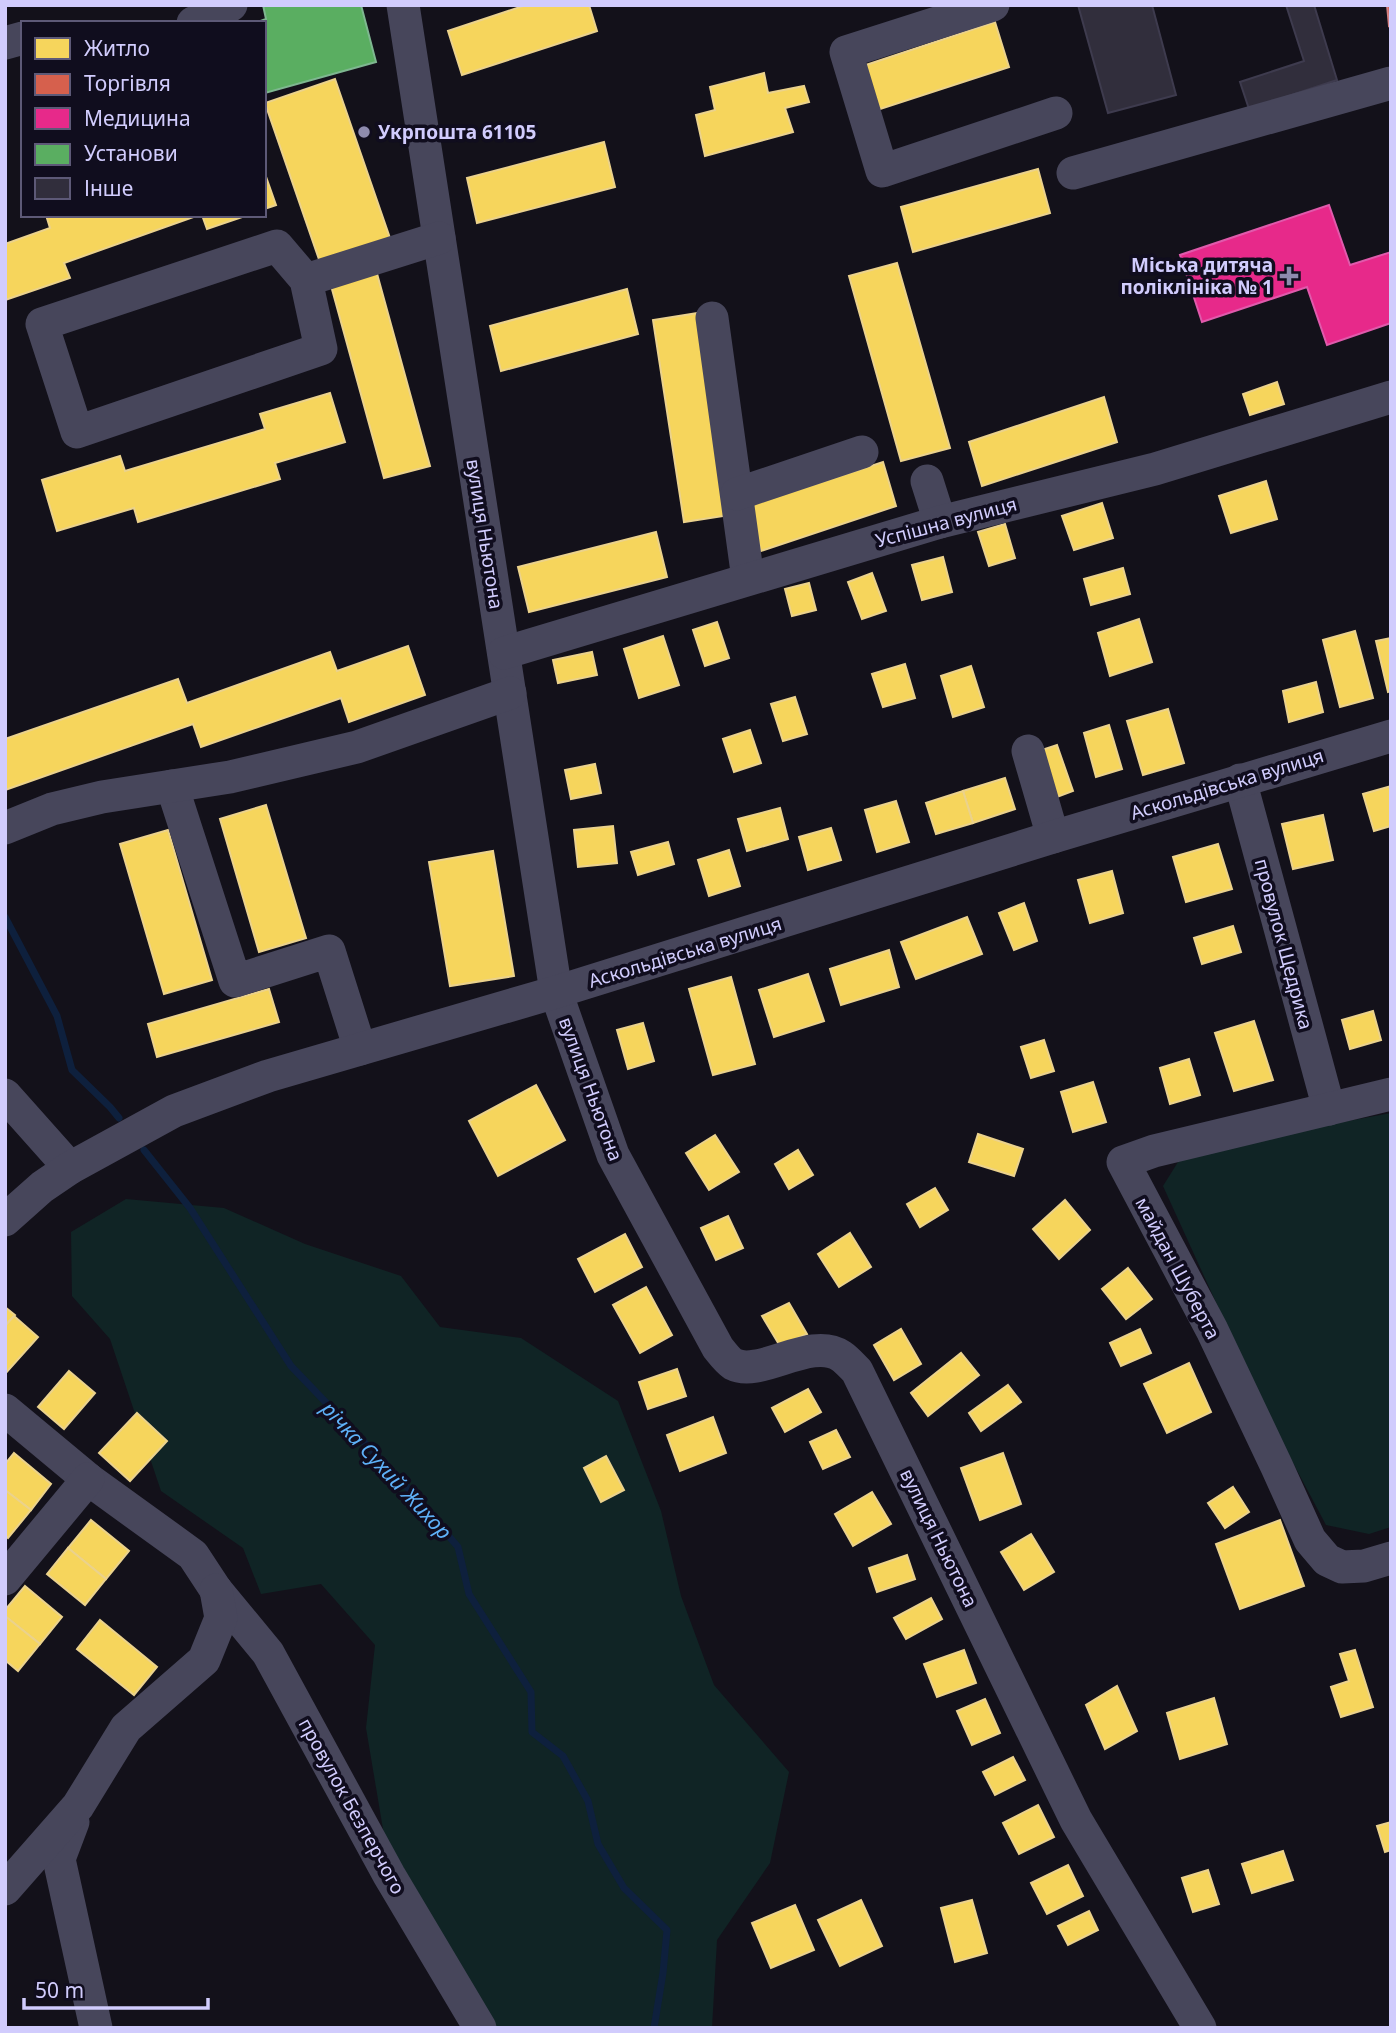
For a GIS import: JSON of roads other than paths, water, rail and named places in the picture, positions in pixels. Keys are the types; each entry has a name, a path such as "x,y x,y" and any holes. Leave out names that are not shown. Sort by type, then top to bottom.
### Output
{"street":[{"path":"197,21 231,5"},
{"name":"вулиця Ньютона","path":"403,5 556,992 613,1155 718,1348 732,1364 748,1368 792,1355 818,1351 839,1354 857,1371 1076,1819 1200,2028"},
{"path":"993,5 846,52 882,172 1056,113"},
{"path":"1073,173 1391,83"},
{"path":"306,280 439,238"},
{"path":"277,246 306,280 321,349 77,432 42,324 277,246"},
{"path":"712,318 748,579"},
{"name":"Успішна вулиця","path":"504,653 940,522 1155,469 1391,397"},
{"path":"737,494 862,452"},
{"path":"927,481 940,522"},
{"path":"5,828 52,809 102,797 230,776 357,747 510,694"},
{"name":"Аскольдівська вулиця","path":"5,1220 42,1187 70,1168 174,1111 268,1076 556,992 1053,837 1391,736"},
{"path":"1028,751 1053,837"},
{"name":"провулок Щедрика","path":"1240,780 1329,1109"},
{"path":"172,786 235,981 328,951 359,1049"},
{"name":"майдан Шуберта","path":"1391,1094 1123,1162 1212,1330 1310,1540 1327,1560 1342,1567 1364,1566 1391,1558"},
{"path":"5,1095 70,1168"},
{"name":"провулок Безперчого","path":"5,1410 88,1479 193,1555 216,1591 268,1653 389,1875 480,2028"},
{"path":"5,1579 88,1479"},
{"path":"5,1889 78,1806 126,1728 204,1660 222,1618 216,1591"},
{"path":"78,1806 59,1859 96,2028"}],"waterway":[{"name":"річка Сухий Жихор","path":"5,917 57,1016 72,1070 119,1118"},
{"name":"річка Сухий Жихор","path":"144,1150 190,1208 291,1366 407,1487 458,1547 469,1594 531,1692 532,1732 563,1756 588,1801 598,1844 624,1888 667,1930 654,2028"}],"place":[{"name":"Укрпошта 61105","path":"364,132"},
{"name":"Міська дитяча поліклініка № 1","path":"1289,276"}]}
